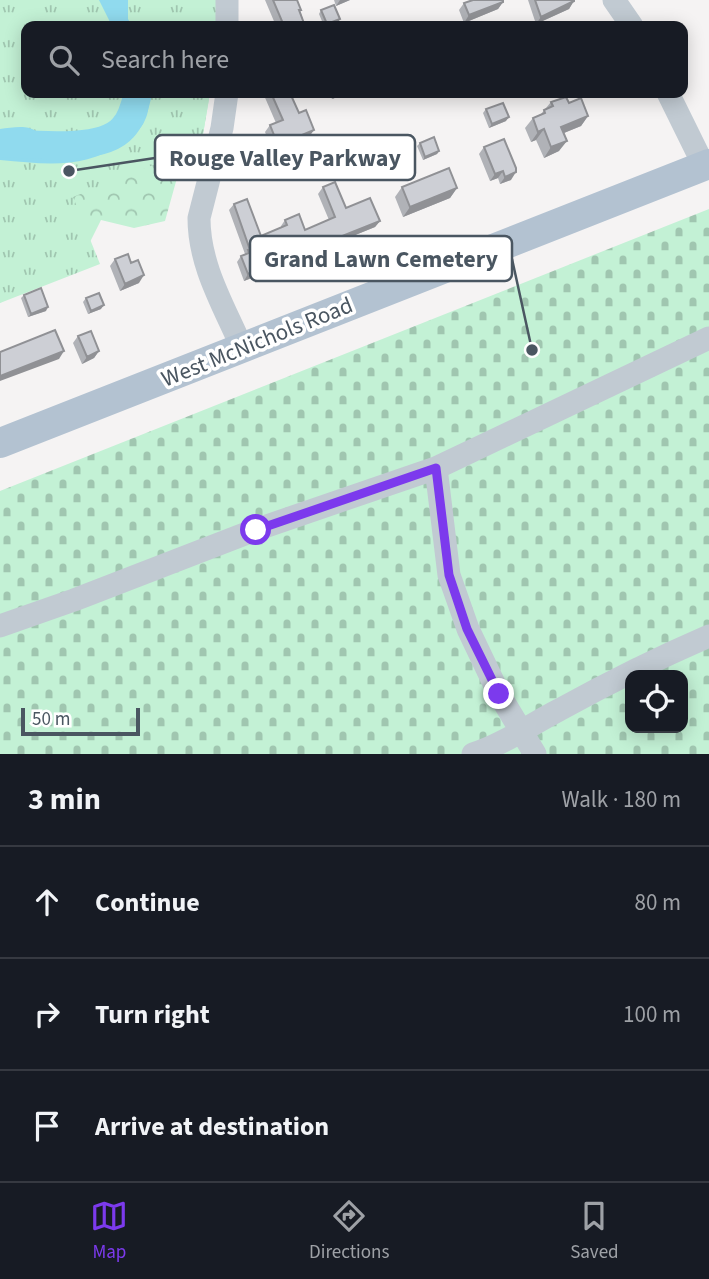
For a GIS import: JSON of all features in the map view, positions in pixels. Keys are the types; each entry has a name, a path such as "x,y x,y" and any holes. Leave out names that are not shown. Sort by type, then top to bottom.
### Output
{"main road":[{"name":"West McNichols Road","path":"0,443 707,165"}],"street":[{"path":"227,21 228,0"},
{"path":"614,0 629,21"},
{"path":"226,98 222,128 199,218 199,233 209,274 242,348"},
{"path":"671,98 707,165"},
{"path":"0,626 256,530 436,468 709,338"},
{"path":"436,468 449,575 467,629 499,694 535,754"},
{"path":"473,754 500,745 653,660 709,636"}],"green space":[{"path":"0,0 220,0 219,21 21,21 21,98 209,98 201,146 73,197 100,264 0,303"},
{"path":"194,98 209,98 201,146 177,178 165,221 134,228 101,220 83,256 0,303 0,160"},
{"path":"709,209 709,754 0,754 0,491"}],"water":[{"path":"99,0 128,0 129,21 110,21"},
{"path":"125,98 149,98 147,114 136,133 108,152 93,158 64,163 0,160 0,129 29,128 58,150 76,151 96,145 114,135 124,121"}],"building":[{"path":"273,0 297,0 303,21 282,21"},
{"path":"473,0 503,2 469,15 464,3"},
{"path":"535,0 574,0 574,1 541,17"},
{"path":"334,5 340,19 326,21 321,10"},
{"path":"273,98 292,98 299,113 306,110 314,130 278,145 270,125 283,120"},
{"path":"566,98 569,103 581,98 588,116 561,127 567,141 551,147 544,129 538,132 533,118 553,106 551,102"},
{"path":"503,103 509,117 492,124 486,109"},
{"path":"434,137 439,151 425,157 420,143"},
{"path":"504,139 516,168 516,172 505,177 503,171 495,174 484,147"},
{"path":"449,168 457,188 410,207 402,187"},
{"path":"335,182 346,208 370,198 380,221 248,274 241,256 250,250 234,204 247,199 261,236 287,225 285,220 299,214 305,230 335,217 323,187"},
{"path":"128,254 131,263 138,260 144,275 125,284 115,259"},
{"path":"41,288 48,307 31,314 24,295"},
{"path":"99,293 104,305 91,311 86,298"},
{"path":"55,330 64,351 0,376 0,352"},
{"path":"91,331 99,351 87,357 78,336"}],"waterway":[{"path":"0,143 65,145 99,141 113,136 123,128 133,112 137,98"}],"place":[{"name":"Rouge Valley Parkway","path":"69,171"},
{"name":"Grand Lawn Cemetery","path":"532,350"}],"route":[{"path":"256,530 436,468 449,575 467,629 499,694"}]}
